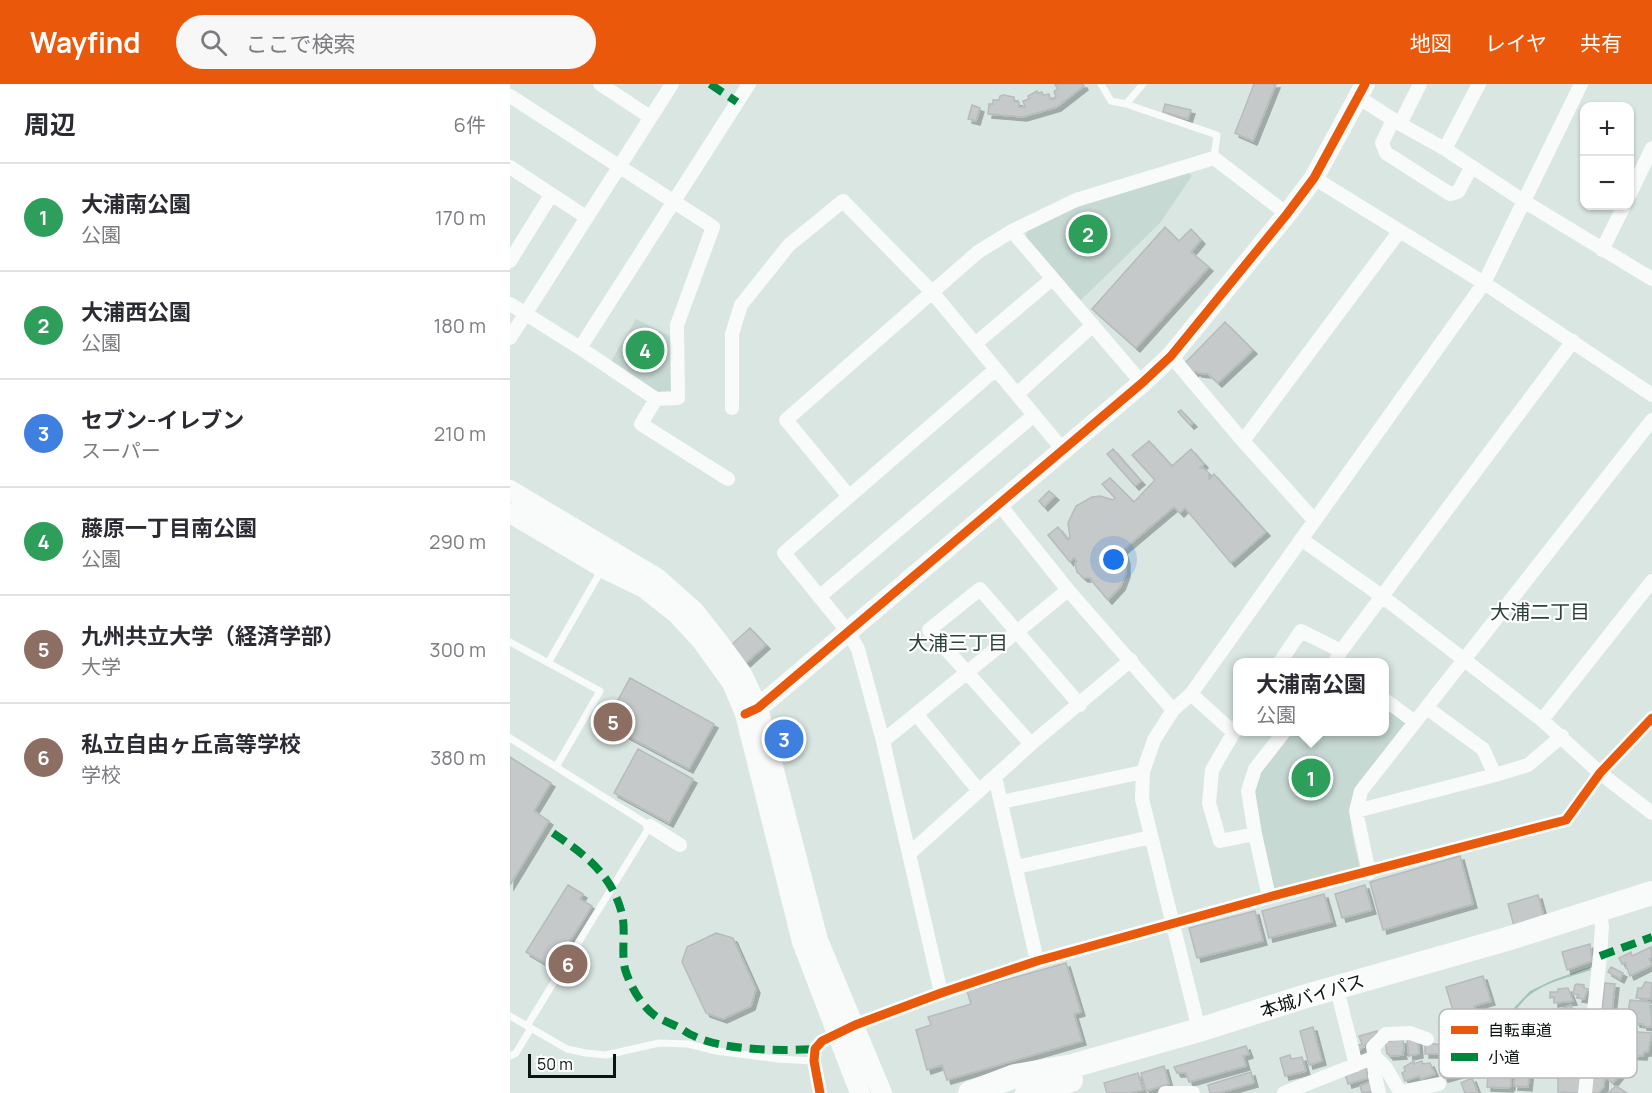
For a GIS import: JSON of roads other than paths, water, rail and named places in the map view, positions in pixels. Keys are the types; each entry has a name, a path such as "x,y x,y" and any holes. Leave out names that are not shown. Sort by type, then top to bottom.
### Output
{"highway":[{"name":"本城バイパス","path":"1027,1093 1340,1001 1600,918 1652,892"},
{"name":"本城バイパス","path":"970,1093 1015,1077 1072,1066 1600,918 1652,910"}],"street":[{"path":"600,84 650,117"},
{"path":"510,338 672,84"},
{"path":"580,348 749,84"},
{"path":"1420,84 1382,143 1386,153 1450,194 1458,192 1471,168"},
{"path":"1445,149 1479,84"},
{"path":"1199,1030 1142,799 1143,772 1154,740 1173,710 1191,694 1484,283 1581,84"},
{"path":"752,711 849,633 1171,356 1314,178 1361,91 1397,122 1445,149 1525,202 1652,279"},
{"path":"510,304 656,399 678,398 677,325 713,227 512,102"},
{"path":"1634,184 1652,148"},
{"path":"848,495 786,420 978,252 1012,231 1076,200 1215,158 1287,214"},
{"path":"510,167 586,217"},
{"path":"1314,178 1484,283 1652,396"},
{"path":"511,257 551,195"},
{"path":"732,408 732,334 741,305 789,245 843,201 932,292 1063,450"},
{"path":"1602,250 1622,210"},
{"path":"1012,231 1142,383"},
{"path":"1244,441 1399,232"},
{"path":"975,344 1052,279"},
{"path":"1017,394 1093,326"},
{"path":"1283,658 1301,631 1338,657 1573,341"},
{"path":"1171,356 1314,520"},
{"path":"941,993 883,741 858,649 849,633 784,553 848,495 996,369"},
{"path":"656,399 641,424 728,479"},
{"path":"819,597 1034,415"},
{"path":"1369,873 1356,811 1361,791 1652,420"},
{"path":"510,490 657,578 694,611 742,674 818,940 846,1029 860,1093"},
{"path":"999,504 1068,590 1173,710"},
{"path":"510,513 603,568 644,588 677,614 701,640 752,711"},
{"path":"1301,539 1383,597 1542,720 1600,773 1652,813"},
{"path":"1542,720 1652,581"},
{"path":"1031,744 929,630 980,590 1080,705"},
{"path":"883,741 1068,590"},
{"path":"910,853 1031,744 1131,660"},
{"path":"1191,694 1233,727"},
{"path":"1389,703 1415,722"},
{"path":"1427,708 1482,749 1495,775"},
{"path":"917,715 979,791"},
{"path":"820,1093 814,1061 815,1049 822,1041 846,1029 941,993 1037,962 1269,897 1369,873 1566,820 1600,773 1647,734 1652,718"},
{"path":"1233,733 1212,770 1209,803 1220,841 1255,834"},
{"path":"1269,897 1248,791 1255,770 1281,736"},
{"path":"1356,811 1528,765 1562,736"},
{"path":"1001,802 1143,772"},
{"path":"995,777 1037,962"},
{"path":"650,826 680,845"},
{"path":"1017,867 1151,837"},
{"path":"1594,1009 1600,956 1600,918"},
{"path":"1340,1001 1356,1065"},
{"path":"846,1029 882,1093"},
{"path":"1379,1093 1373,1047 1386,1034 1410,1033 1427,1039"},
{"path":"1284,1093 1375,1057"},
{"path":"1375,1057 1386,1068 1400,1092 1432,1088"},
{"path":"1585,1093 1587,1078"},
{"path":"1166,1093 1193,1093"}],"lane":[{"path":"1101,84 1111,100 1217,135 1215,158"},
{"path":"1126,104 1143,84"},
{"path":"548,663 603,568"},
{"path":"510,642 600,691 556,767"},
{"path":"510,738 650,826 529,1027 516,1053 510,1056"},
{"path":"510,1016 567,1049 586,1053 606,1055 659,1042 688,1044 716,1051 778,1059 814,1061"}],"place":[{"name":"大浦西公園","path":"1088,234"},
{"name":"藤原一丁目南公園","path":"645,350"},
{"name":"九州共立大学（経済学部）","path":"613,722"},
{"name":"セブン-イレブン","path":"784,739"},
{"name":"大浦南公園","path":"1311,778"},
{"name":"私立自由ヶ丘高等学校","path":"568,964"}],"district":[{"name":"大浦二丁目","path":"1540,611"},
{"name":"大浦三丁目","path":"958,642"}]}
